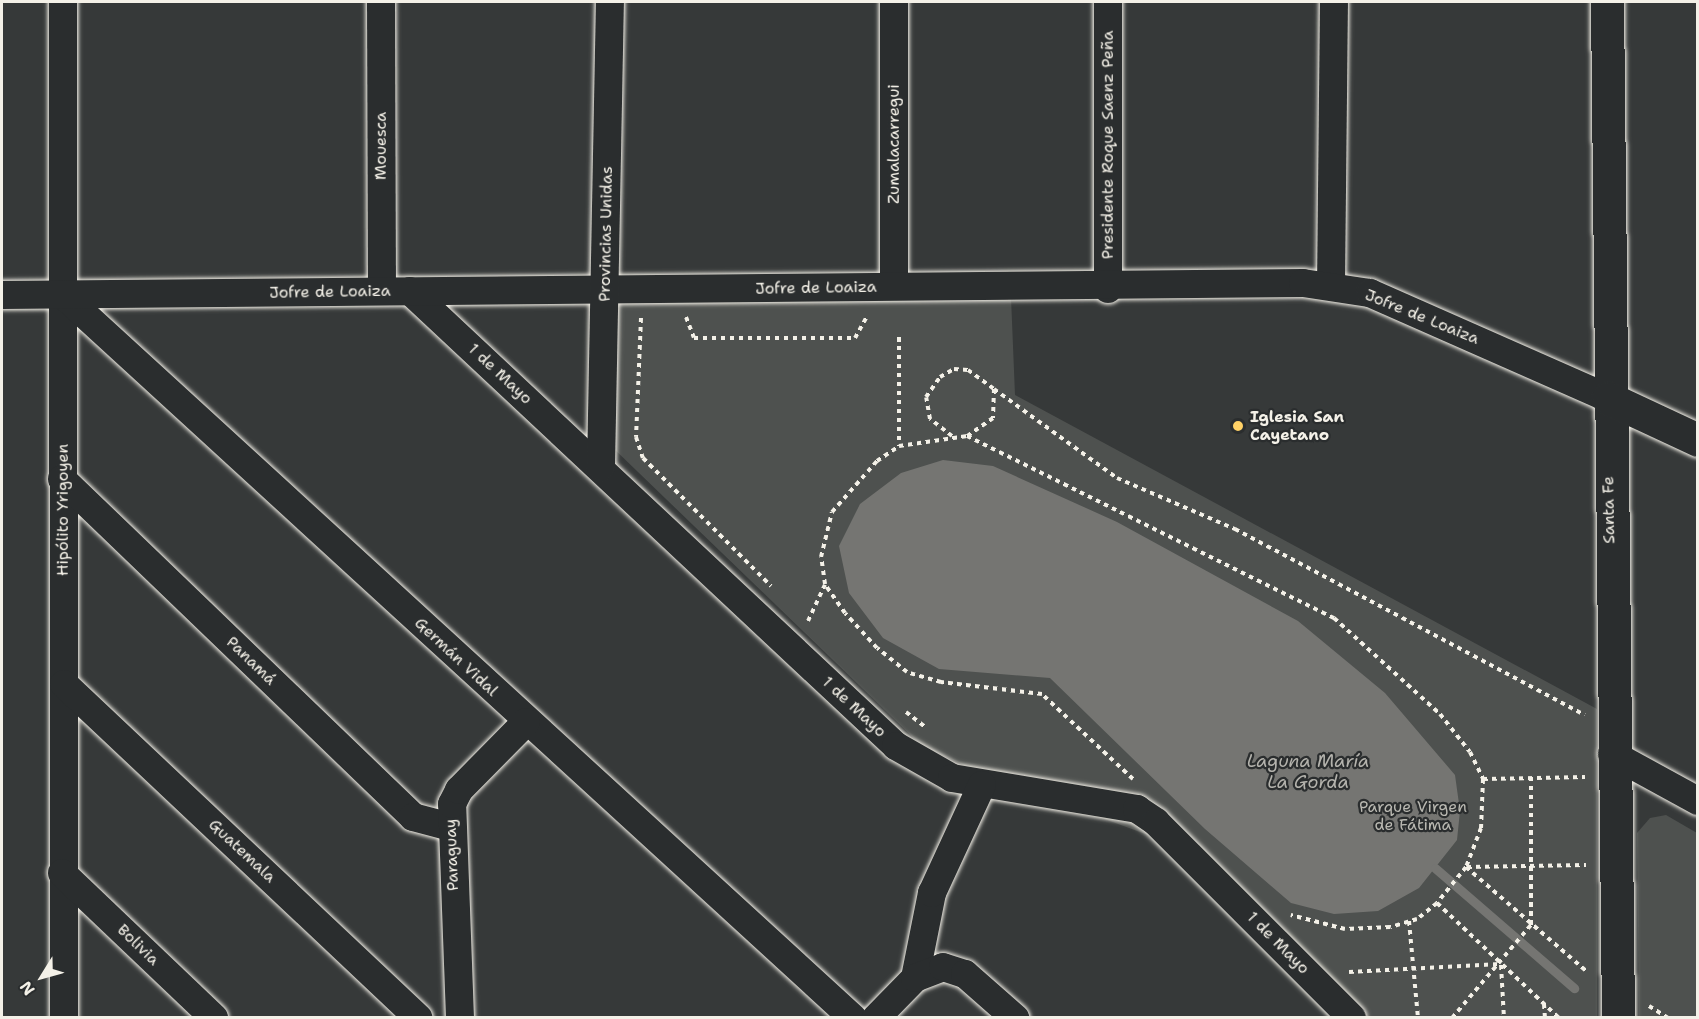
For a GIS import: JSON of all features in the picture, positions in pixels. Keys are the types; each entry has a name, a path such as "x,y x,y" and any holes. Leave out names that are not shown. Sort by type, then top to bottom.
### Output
{"street":[{"name":"Hipólito Yrigoyen","path":"63,2 62,873 64,1017"},
{"name":"Mouesca","path":"381,2 382,291"},
{"name":"Provincias Unidas","path":"601,467 610,2"},
{"name":"Zumalacarregui","path":"894,2 894,286"},
{"name":"Presidente Roque Saenz Peña","path":"1108,2 1108,288"},
{"path":"1331,286 1334,2"},
{"name":"Santa Fe","path":"1607,2 1612,754 1632,1010"},
{"name":"Jofre de Loaiza","path":"2,295 894,286 1108,288 1331,286 1400,305 1608,398"},
{"name":"1 de Mayo","path":"410,291 601,467 896,746 952,778 982,785 1137,809 1146,815 1352,1017"},
{"name":"Germán Vidal","path":"62,294 526,722 853,1017"},
{"path":"1608,398 1698,440"},
{"name":"Panamá","path":"62,479 413,817 450,827"},
{"name":"Guatemala","path":"64,684 419,1017"},
{"name":"Paraguay","path":"460,1017 450,827 459,789 526,722"},
{"path":"1612,754 1698,801"},
{"path":"915,978 932,893 982,785"},
{"name":"Bolivia","path":"62,873 214,1017"},
{"path":"876,1017 915,978 943,967 965,974 985,988 1015,1017"}],"path":[{"path":"682,306 694,338 855,338 871,308"},
{"path":"646,313 637,337 636,436 643,458 776,590"},
{"path":"898,337 899,447"},
{"path":"952,437 930,419 926,397 932,385 954,369 968,370 1117,478 1235,529 1588,717"},
{"path":"967,436 993,418 994,389"},
{"path":"1124,782 1134,784 1042,694 941,682 907,672 877,648 825,584 821,557 832,512 858,477 899,447 967,436 1334,618 1440,714 1470,752 1483,779 1481,828 1466,867 1437,903 1409,921 1345,929 1282,912"},
{"path":"808,621 825,584"},
{"path":"800,613 816,628"},
{"path":"897,705 935,734"},
{"path":"1452,1017 1501,964 1531,925 1532,777"},
{"path":"1483,779 1588,777"},
{"path":"1466,867 1531,864 1589,865"},
{"path":"1466,867 1590,974"},
{"path":"1437,903 1559,1017"},
{"path":"1409,921 1418,1017"},
{"path":"1339,973 1501,964"},
{"path":"1501,964 1504,1017"},
{"path":"1544,1004 1545,1017"},
{"path":"1632,1010 1668,1017"}],"green space":[{"name":"Parque Virgen de Fátima","path":"1011,297 1015,395 1597,709 1597,1017 1359,1017 1189,850 985,775 921,745 610,445 618,301"},
{"path":"1666,815 1697,833 1697,1017 1639,1017 1637,833 1650,818"}],"water":[{"name":"Laguna María La Gorda","path":"943,460 993,466 1117,522 1298,621 1385,693 1455,775 1460,811 1457,840 1419,888 1378,911 1334,914 1291,903 1205,829 1050,678 939,669 883,638 849,593 839,546 860,504 901,473"}],"waterway":[{"path":"1435,868 1574,988"}],"place":[{"name":"Iglesia San Cayetano","path":"1238,426"}]}
